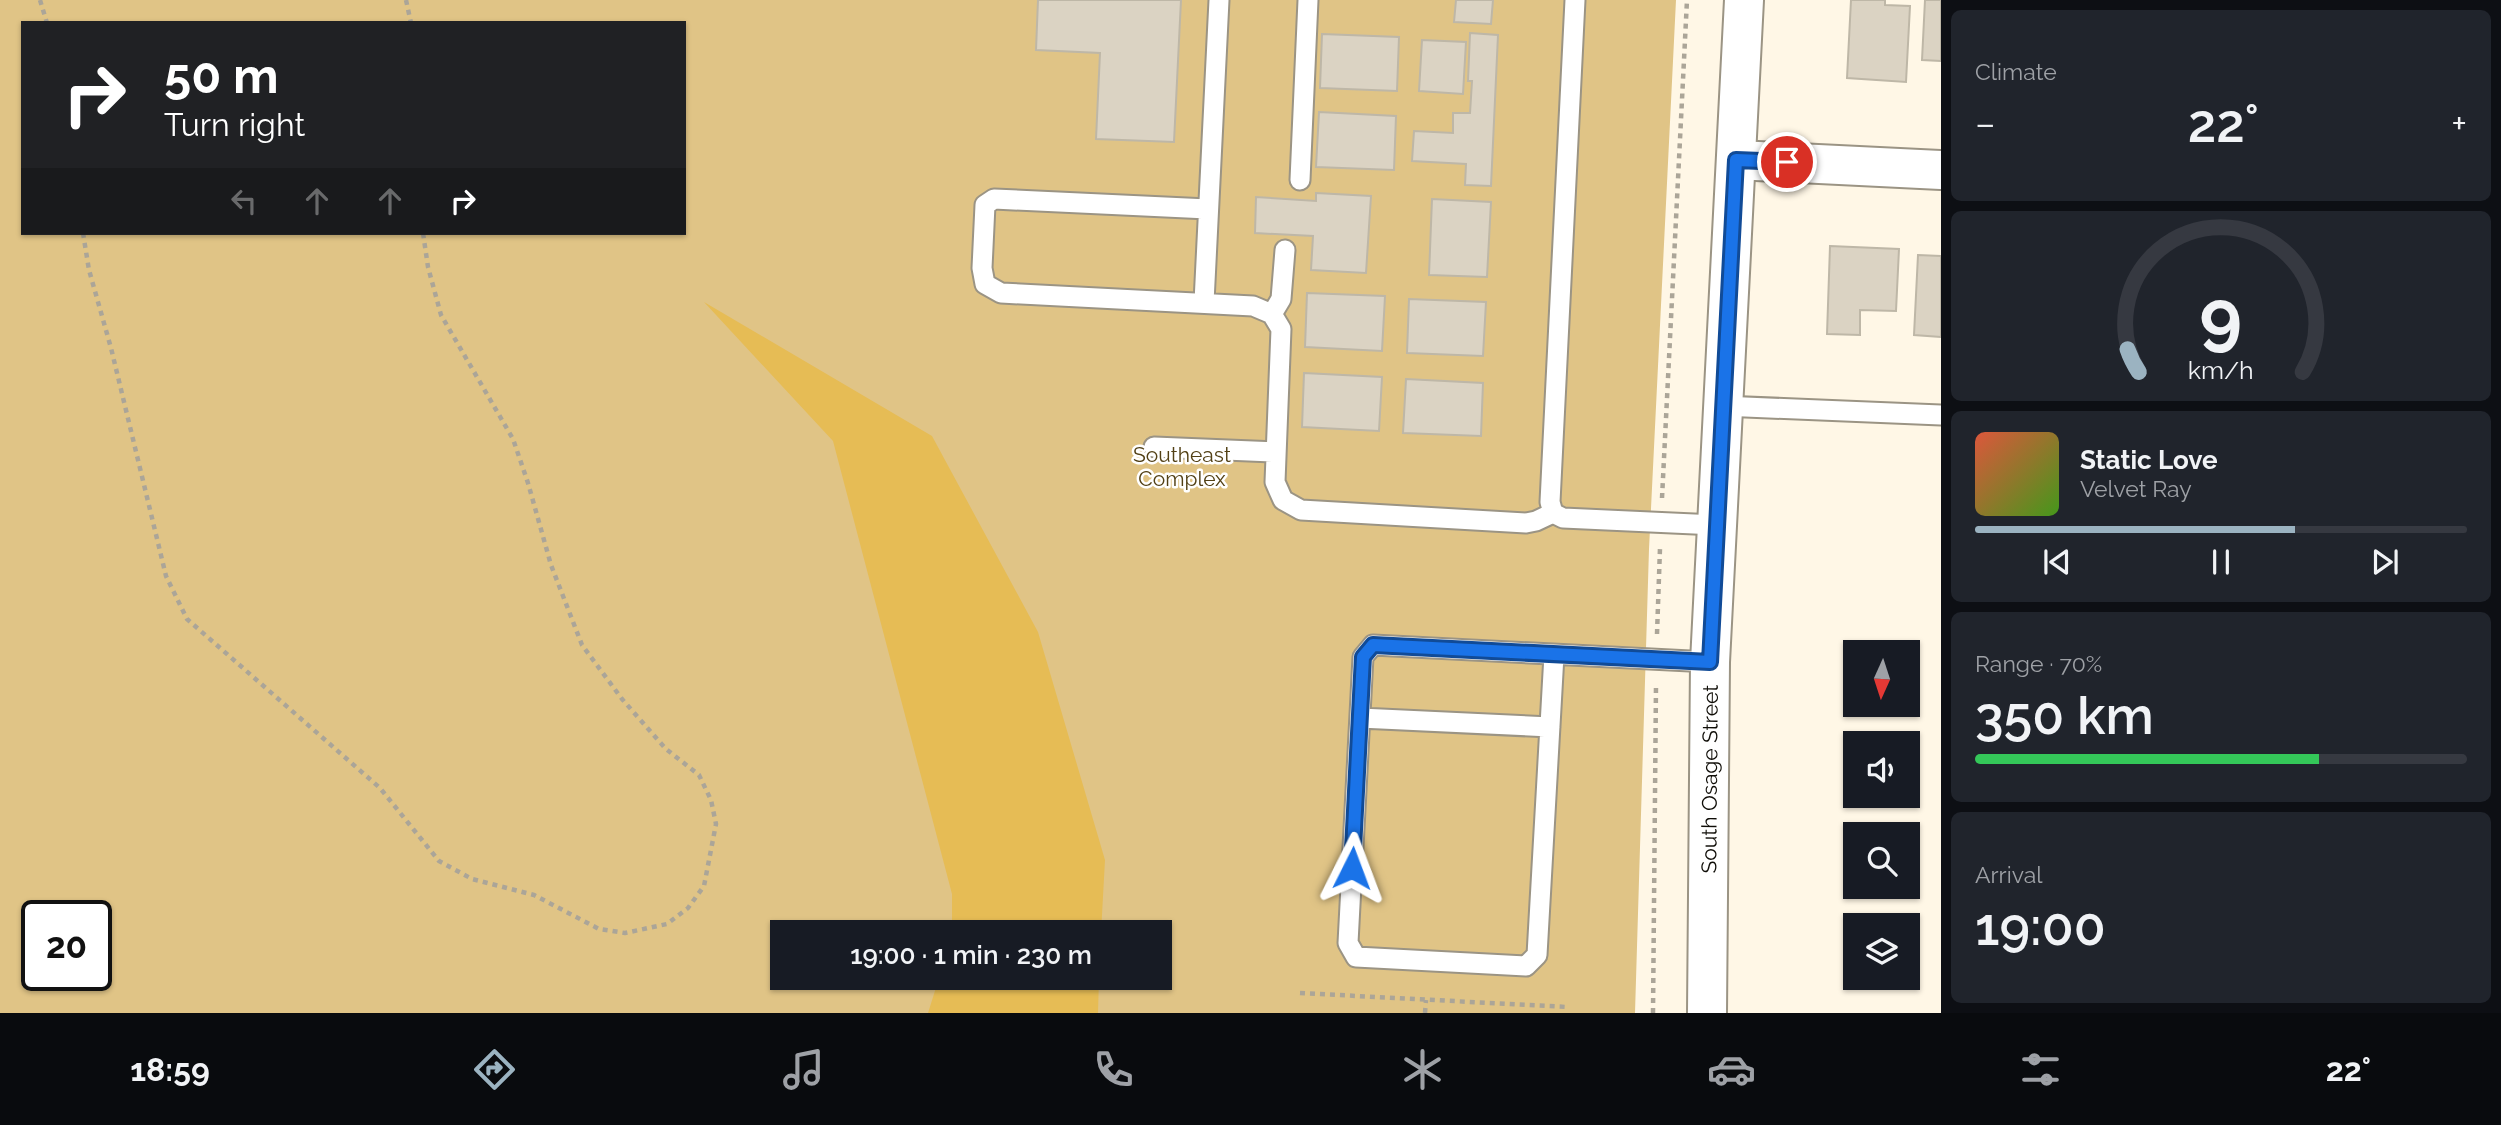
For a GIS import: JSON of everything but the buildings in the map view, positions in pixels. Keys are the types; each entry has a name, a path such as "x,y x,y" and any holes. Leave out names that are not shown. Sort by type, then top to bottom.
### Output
{"main road":[{"name":"South Osage Street","path":"1707,1013 1710,662 1744,0"},
{"path":"1736,160 1941,170"}],"lane":[{"path":"1204,302 1219,0"},
{"path":"1300,180 1308,0"},
{"path":"1575,0 1550,502 1553,513 1563,518 1716,525"},
{"path":"1208,209 994,199 985,205 982,268 985,284 1002,293 1204,302 1254,306 1272,314 1280,329 1275,482 1283,500 1301,510 1526,523 1553,513"},
{"path":"1272,314 1281,299 1285,250"},
{"path":"1722,406 1941,415"},
{"path":"1153,446 1275,452"},
{"path":"1553,655 1537,955 1526,966 1356,957 1348,943 1363,657 1373,645 1710,662"},
{"path":"1360,718 1550,727"}],"path":[{"path":"40,0 46,21"},
{"path":"406,0 411,21"},
{"path":"83,235 89,270 114,360 166,576 187,619 380,788 439,861 472,879 534,895 599,929 625,933 667,924 688,908 704,886 716,824 711,800 699,775 666,749 622,699 582,645 551,565 513,439 441,315 428,267 423,235"},
{"path":"1300,993 1567,1007"},
{"path":"1425,1013 1426,1000"}],"green space":[{"name":"Southeast Complex","path":"0,0 1676,0 1649,549 1635,1013 0,1013"}],"shaded area":[{"path":"704,302 932,436 1038,632 1105,860 1102,920 952,920 952,894 833,441"},
{"path":"935,990 1099,990 1098,1013 928,1013"}],"route":[{"path":"1352,868 1363,657 1373,645 1710,662 1736,160 1787,162"}]}
